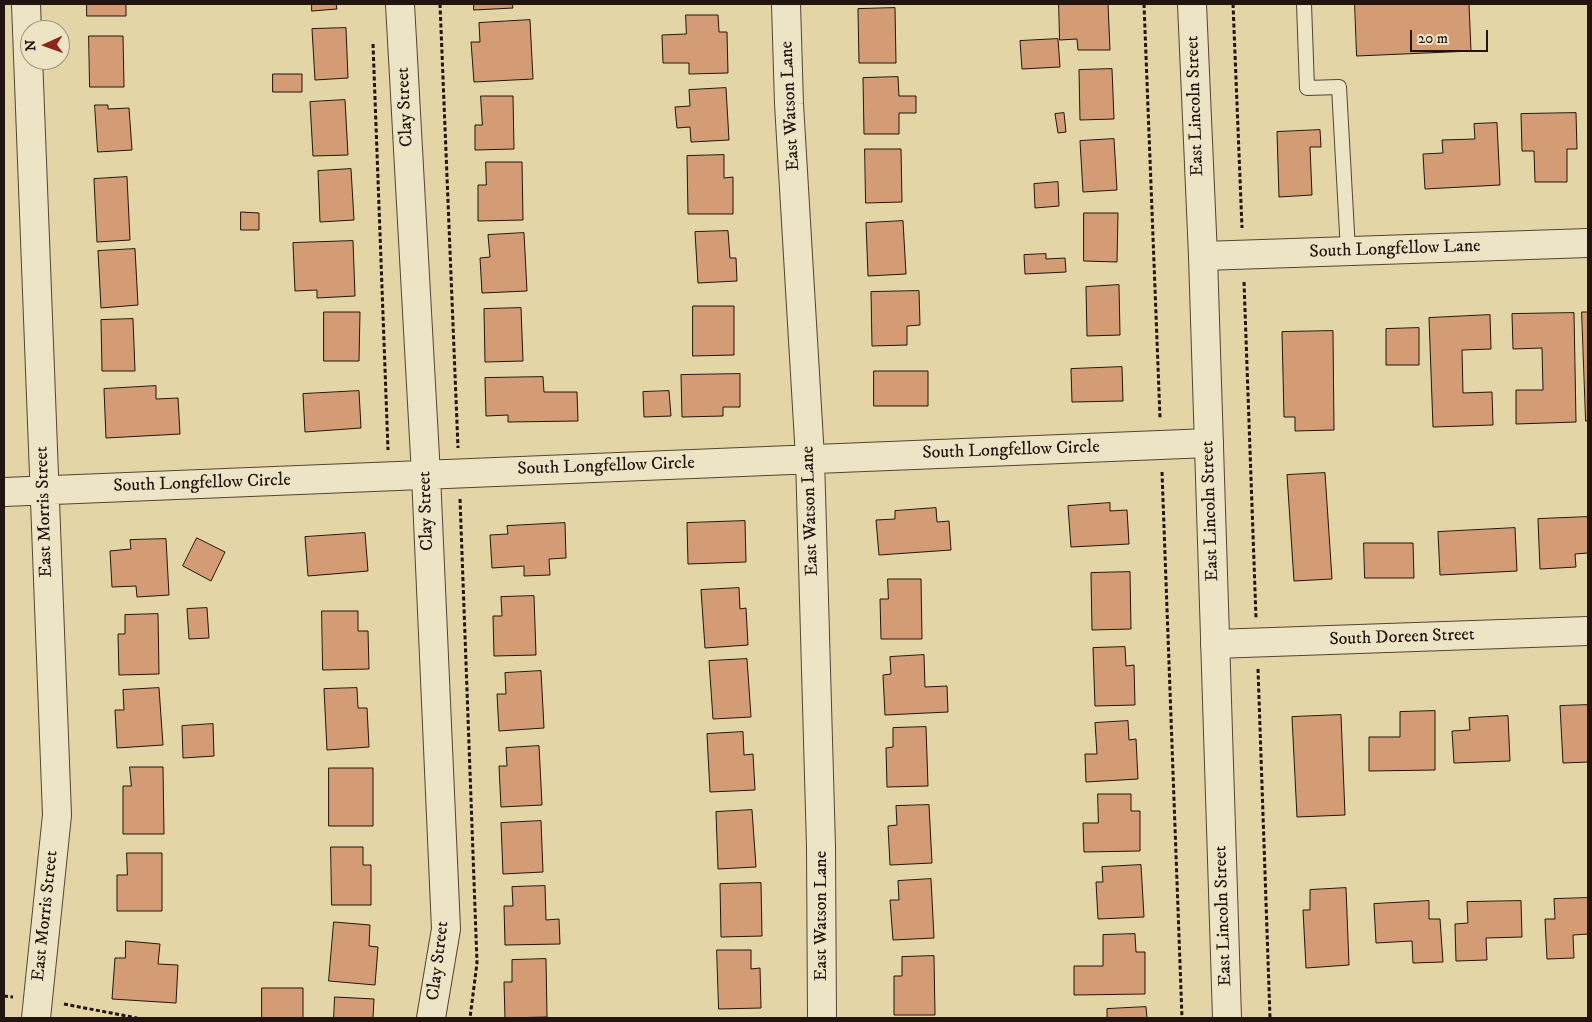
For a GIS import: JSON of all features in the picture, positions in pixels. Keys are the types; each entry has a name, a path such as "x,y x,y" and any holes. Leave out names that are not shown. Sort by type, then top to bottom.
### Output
{"street":[{"name":"East Morris Street","path":"26,4 57,815 36,1010"},
{"name":"Clay Street","path":"400,4 426,475 446,928 431,1018"},
{"name":"East Watson Lane","path":"786,4 790,114 810,458 821,846 822,1018"},
{"name":"East Lincoln Street","path":"1192,4 1228,1018"},
{"name":"South Longfellow Lane","path":"1202,256 1588,243"},
{"name":"South Longfellow Circle","path":"4,492 1209,443"},
{"name":"South Doreen Street","path":"1215,644 1588,632"}],"lane":[{"path":"1304,4 1307,88 1339,87 1348,251"}],"path":[{"path":"440,4 477,962 470,1018"},
{"path":"1144,4 1182,1018"},
{"path":"1233,4 1270,1018"},
{"path":"373,43 388,457"},
{"path":"4,996 36,1010 82,1007 137,1018"}],"building":[{"path":"87,4 126,4 126,16 87,16"},
{"path":"312,4 336,4 337,9 312,11"},
{"path":"474,4 512,4 513,8 474,10"},
{"path":"1059,4 1108,4 1110,50 1078,50 1077,39 1060,40"},
{"path":"1355,4 1469,4 1471,51 1357,56"},
{"path":"895,8 896,63 859,63 858,9"},
{"path":"686,15 718,15 719,32 727,32 728,73 689,74 689,63 663,63 662,35 686,34"},
{"path":"530,20 533,79 474,82 471,42 480,42 479,23"},
{"path":"346,28 348,78 315,80 312,29"},
{"path":"89,36 123,36 124,87 90,87"},
{"path":"1058,39 1060,67 1022,69 1020,41"},
{"path":"1112,69 1114,119 1080,120 1079,70"},
{"path":"273,74 302,74 302,92 273,92"},
{"path":"898,77 899,96 916,96 916,113 899,113 899,134 864,134 863,78"},
{"path":"726,88 729,140 691,142 690,127 677,128 675,107 690,106 689,90"},
{"path":"481,96 513,96 514,149 475,150 475,125 482,125"},
{"path":"345,100 348,155 313,156 310,102"},
{"path":"95,105 108,105 108,109 129,108 132,150 98,152"},
{"path":"1064,113 1066,132 1058,133 1055,114"},
{"path":"1576,113 1577,149 1567,149 1567,182 1535,182 1534,151 1522,151 1521,114"},
{"path":"1497,123 1500,185 1425,189 1423,154 1443,153 1442,140 1475,139 1474,124"},
{"path":"1320,130 1321,147 1310,147 1312,195 1279,197 1277,132"},
{"path":"1114,139 1117,190 1083,192 1080,141"},
{"path":"865,149 901,149 902,202 866,203"},
{"path":"724,155 724,178 733,177 733,214 688,214 687,156"},
{"path":"486,162 522,162 523,220 478,221 478,185 486,185"},
{"path":"351,169 354,220 320,222 318,171"},
{"path":"127,177 130,240 97,242 94,179"},
{"path":"1058,182 1059,206 1035,208 1034,184"},
{"path":"241,212 259,213 259,230 241,230"},
{"path":"1084,213 1118,213 1117,262 1084,261"},
{"path":"903,221 906,274 868,276 866,223"},
{"path":"728,231 730,258 736,258 737,281 698,283 695,232"},
{"path":"524,233 527,291 482,293 480,258 490,257 488,235"},
{"path":"353,241 355,296 317,298 317,290 295,291 293,243"},
{"path":"135,249 138,305 101,308 98,251"},
{"path":"1046,254 1046,259 1065,258 1066,272 1025,274 1024,255"},
{"path":"1119,285 1120,335 1087,336 1086,287"},
{"path":"919,291 920,325 907,326 907,345 872,346 871,292"},
{"path":"693,306 734,306 734,355 693,356"},
{"path":"521,308 523,361 485,362 484,309"},
{"path":"324,312 360,312 359,361 324,361"},
{"path":"1582,312 1588,312 1588,421 1586,421"},
{"path":"1574,313 1576,422 1516,424 1516,390 1543,390 1542,348 1513,349 1512,314"},
{"path":"1490,315 1491,349 1462,350 1463,393 1492,392 1493,425 1433,427 1429,318"},
{"path":"133,319 135,371 102,371 101,320"},
{"path":"1419,328 1419,365 1386,365 1386,329"},
{"path":"1333,331 1334,430 1295,431 1295,417 1284,417 1282,332"},
{"path":"1122,367 1123,401 1072,402 1071,369"},
{"path":"874,371 928,371 928,406 874,406"},
{"path":"740,374 740,407 723,407 723,416 682,417 681,375"},
{"path":"543,377 544,392 577,392 578,421 508,422 508,415 486,416 485,378"},
{"path":"156,386 156,399 178,398 180,434 106,438 104,389"},
{"path":"359,391 361,428 305,432 303,394"},
{"path":"669,391 671,416 644,417 643,392"},
{"path":"1325,473 1332,579 1294,581 1287,475"},
{"path":"1110,503 1110,511 1127,510 1129,544 1071,547 1068,506"},
{"path":"936,508 937,522 949,521 951,550 879,555 876,520 895,519 895,511"},
{"path":"1588,517 1588,553 1575,554 1576,567 1540,569 1538,519"},
{"path":"745,521 746,562 688,564 687,523"},
{"path":"565,523 566,558 549,559 550,575 524,576 524,566 492,568 490,535 508,534 507,526"},
{"path":"1515,528 1517,571 1440,575 1438,532"},
{"path":"365,533 368,571 308,576 305,537"},
{"path":"197,538 225,552 211,581 183,566"},
{"path":"166,539 169,595 137,597 136,586 112,587 110,551 131,549 130,540"},
{"path":"1364,543 1413,543 1414,578 1365,578"},
{"path":"1130,572 1131,629 1092,630 1091,573"},
{"path":"888,579 921,579 922,639 881,639 880,599 888,599"},
{"path":"739,588 740,609 746,608 748,645 705,648 701,590"},
{"path":"534,596 536,655 494,656 493,616 502,616 501,597"},
{"path":"207,608 209,638 189,639 187,609"},
{"path":"322,611 358,611 358,631 368,631 369,669 323,670"},
{"path":"158,614 159,674 119,675 118,634 125,634 125,615"},
{"path":"1125,647 1126,666 1134,665 1135,705 1095,706 1093,648"},
{"path":"924,655 925,687 947,686 948,712 885,715 883,675 891,674 890,657"},
{"path":"747,659 751,717 713,719 709,661"},
{"path":"541,671 544,728 499,731 497,694 506,694 505,673"},
{"path":"159,688 163,745 117,748 115,710 124,710 123,690"},
{"path":"357,688 358,708 367,708 369,747 327,750 324,689"},
{"path":"1588,705 1588,762 1563,763 1560,706"},
{"path":"1435,711 1435,770 1369,771 1369,737 1400,737 1400,712"},
{"path":"1341,715 1345,815 1297,817 1292,717"},
{"path":"1508,716 1510,761 1454,763 1452,731 1470,730 1469,718"},
{"path":"1128,721 1129,740 1136,739 1138,779 1086,782 1085,754 1097,754 1095,723"},
{"path":"213,724 214,756 183,758 182,726"},
{"path":"926,727 928,786 887,787 886,748 893,747 893,728"},
{"path":"743,732 744,755 753,754 755,790 710,792 707,734"},
{"path":"539,746 542,805 501,807 499,766 507,766 506,748"},
{"path":"130,767 163,767 164,834 123,834 123,786 131,786"},
{"path":"329,768 373,768 373,826 329,826"},
{"path":"1098,794 1131,794 1131,811 1140,811 1140,851 1084,852 1083,823 1098,823"},
{"path":"929,805 932,863 890,865 888,826 897,825 896,806"},
{"path":"752,810 756,867 718,869 716,812"},
{"path":"541,821 543,872 503,874 501,823"},
{"path":"331,847 363,847 363,865 371,865 371,905 332,905"},
{"path":"127,853 162,853 162,911 117,911 117,875 127,875"},
{"path":"1141,865 1144,917 1098,919 1096,882 1103,882 1102,867"},
{"path":"931,879 934,938 893,940 890,900 899,900 898,881"},
{"path":"761,883 762,936 721,937 720,884"},
{"path":"545,886 546,920 559,919 560,944 505,945 504,906 513,906 512,887"},
{"path":"1346,888 1349,965 1306,968 1303,910 1310,910 1310,890"},
{"path":"1588,898 1588,934 1573,935 1574,958 1547,959 1545,919 1555,919 1554,899"},
{"path":"1429,901 1429,919 1440,919 1443,962 1413,963 1412,941 1376,943 1374,904"},
{"path":"1521,901 1522,937 1486,938 1487,960 1456,961 1455,924 1468,923 1467,902"},
{"path":"334,922 370,925 369,946 378,947 375,985 329,981"},
{"path":"1135,934 1136,952 1145,952 1145,994 1074,995 1074,966 1103,966 1103,935"},
{"path":"126,941 160,944 158,964 178,965 176,1003 112,999 115,958 125,958"},
{"path":"717,950 751,950 751,969 760,968 761,1008 719,1009"},
{"path":"934,956 935,1015 894,1015 894,976 902,976 902,957"},
{"path":"546,959 547,1017 505,1018 504,982 512,982 512,960"},
{"path":"262,988 303,988 303,1018 262,1018"},
{"path":"335,997 374,999 373,1018 334,1018"},
{"path":"1146,1007 1147,1018 1107,1018 1107,1009"}]}
